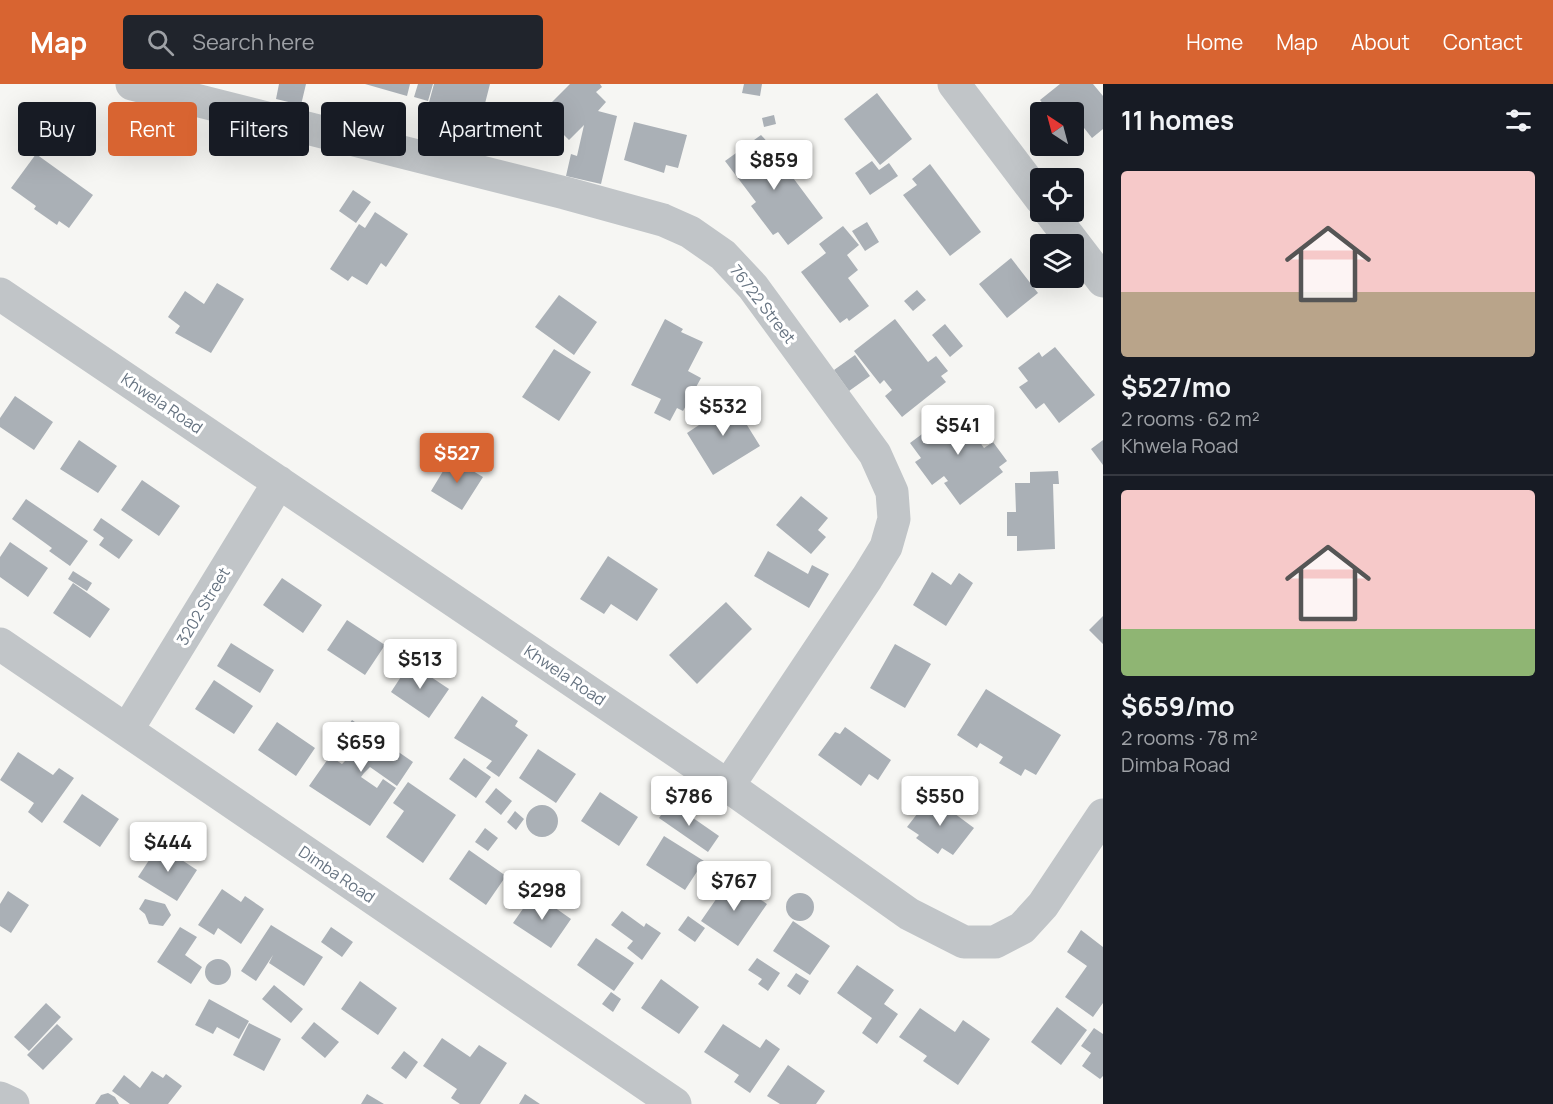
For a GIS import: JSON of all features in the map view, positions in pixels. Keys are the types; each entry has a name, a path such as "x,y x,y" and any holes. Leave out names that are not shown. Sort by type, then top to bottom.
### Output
{"street":[{"name":"76722 Street","path":"132,84 566,193 663,220 690,232 723,255 753,287 875,454 892,492 894,519 886,547 867,578 728,786"},
{"path":"954,84 1030,184"},
{"path":"1058,222 1103,281"},
{"name":"Khwela Road","path":"0,294 728,786 909,914 964,942 994,942 1022,928 1043,905 1103,815"},
{"name":"3202 Street","path":"127,730 279,482"},
{"name":"Dimba Road","path":"0,644 675,1104"},
{"path":"0,1098 13,1104"}],"building":[{"path":"279,84 306,84 302,102 276,99"},
{"path":"365,84 410,84 407,96"},
{"path":"418,84 433,84 428,101 414,97"},
{"path":"434,84 490,84 485,102 429,102"},
{"path":"570,84 600,84 602,87 596,92 606,102 598,111 617,116 601,184 566,176 571,154 577,156 584,125 569,140 564,135 564,102 552,102"},
{"path":"744,84 762,84 760,96 742,93"},
{"path":"1060,84 1093,84 1103,96 1103,129 1092,138 1084,128 1084,102 1042,102 1040,100"},
{"path":"877,93 912,139 880,165 844,119"},
{"path":"774,115 776,124 764,127 762,118"},
{"path":"634,122 687,135 678,168 666,165 664,173 624,160"},
{"path":"761,135 782,158 779,159 823,218 788,245 778,232 773,235 751,206 756,202 725,161"},
{"path":"35,156 39,156 93,195 69,228 59,221 57,225 34,209 36,206 11,188"},
{"path":"872,161 879,170 889,163 898,176 870,195 855,173"},
{"path":"930,164 981,232 950,256 903,195 917,185 912,179"},
{"path":"353,190 371,202 356,223 339,211"},
{"path":"375,212 408,234 386,267 381,263 367,285 352,276 348,281 330,269 359,224 365,228"},
{"path":"867,222 879,242 865,251 852,231"},
{"path":"843,226 859,245 847,255 858,270 848,278 869,306 849,321 847,318 840,323 801,272 826,253 819,244"},
{"path":"1011,258 1030,283 1030,288 1034,288 1038,293 1007,318 979,284"},
{"path":"217,283 244,299 211,353 175,333 180,326 168,317 185,291 204,304"},
{"path":"917,290 926,300 913,311 904,301"},
{"path":"559,295 597,322 574,355 535,327"},
{"path":"665,319 683,329 681,332 703,342 688,371 701,378 683,411 677,408 670,421 654,413 661,399 631,385"},
{"path":"895,319 928,362 936,356 948,371 941,376 946,382 902,417 885,396 892,390 884,380 880,384 854,351"},
{"path":"945,324 963,346 950,357 932,335"},
{"path":"1055,347 1095,395 1059,423 1044,403 1036,409 1019,387 1028,381 1018,368 1039,352 1042,357"},
{"path":"554,349 591,372 559,421 522,397"},
{"path":"855,355 870,376 849,391 834,370"},
{"path":"15,396 53,422 34,450 0,427 0,418"},
{"path":"729,396 760,446 713,475 687,433 714,415 710,407"},
{"path":"961,405 978,427 972,431 984,448 993,442 1007,461 999,467 1003,472 960,505 944,483 948,481 944,476 932,485 915,462 921,458 910,443"},
{"path":"79,440 117,466 98,493 60,469"},
{"path":"1103,440 1103,465 1091,449"},
{"path":"451,458 483,477 462,510 431,491"},
{"path":"1058,471 1059,484 1053,484 1055,549 1017,551 1017,536 1007,536 1007,512 1016,512 1015,483 1030,483 1030,472"},
{"path":"142,480 180,506 159,536 121,510"},
{"path":"801,496 828,518 818,530 826,537 811,554 776,525"},
{"path":"26,499 88,541 70,566 49,551 52,548 12,519"},
{"path":"101,518 133,540 119,559 99,545 104,538 93,530"},
{"path":"10,542 48,568 28,597 0,577 0,557"},
{"path":"768,551 808,574 812,565 829,574 809,608 754,576"},
{"path":"608,556 658,589 637,621 611,604 604,614 580,599"},
{"path":"73,571 92,583 87,591 68,579"},
{"path":"932,572 951,585 959,573 973,583 946,626 913,605"},
{"path":"282,578 322,605 303,633 263,605"},
{"path":"73,583 110,609 90,638 53,613"},
{"path":"726,602 752,629 697,684 669,655"},
{"path":"1103,616 1103,644 1089,630"},
{"path":"347,620 385,645 365,675 327,650"},
{"path":"231,643 274,670 260,693 217,666"},
{"path":"895,644 931,664 905,708 870,688"},
{"path":"410,663 449,689 429,718 391,692"},
{"path":"214,680 253,706 234,734 195,709"},
{"path":"986,689 1061,735 1036,775 1025,769 1021,776 999,763 1003,757 980,743 977,748 957,735"},
{"path":"482,696 518,721 515,726 528,735 499,777 486,768 492,761 454,738"},
{"path":"352,720 413,762 397,786 370,767 361,777 377,788 383,779 396,788 370,826 309,786 330,756 342,764 345,761 331,751"},
{"path":"277,722 315,748 296,776 258,750"},
{"path":"845,727 891,760 878,780 869,774 861,786 818,755 835,732 840,734"},
{"path":"538,749 576,774 556,803 519,778"},
{"path":"18,752 53,775 59,768 74,778 42,823 28,812 34,803 0,780"},
{"path":"464,758 491,777 476,798 449,779"},
{"path":"408,782 456,815 423,863 386,837 404,811 393,803"},
{"path":"496,788 512,801 501,815 485,802"},
{"path":"600,792 638,817 619,846 581,821"},
{"path":"82,794 119,819 100,847 63,822"},
{"path":"931,796 974,828 953,855 942,848 938,854 916,838 919,835 907,827"},
{"path":"670,802 719,836 708,852 659,818"},
{"path":"542,805 553,810 558,821 553,832 542,837 531,832 526,821 531,810"},
{"path":"515,811 524,819 516,830 507,822"},
{"path":"485,828 498,838 488,851 475,842"},
{"path":"664,836 704,861 685,890 646,865"},
{"path":"159,845 197,870 177,901 138,877"},
{"path":"469,850 506,876 486,905 449,879"},
{"path":"730,879 767,904 738,946 701,921"},
{"path":"222,889 241,902 245,896 264,909 241,944 218,928 214,935 198,925"},
{"path":"8,891 29,905 11,933 0,926 0,904"},
{"path":"534,893 571,919 551,948 513,923"},
{"path":"800,893 810,897 814,907 810,917 800,921 790,917 786,907 790,897"},
{"path":"145,899 165,904 171,915 163,926 149,924 145,914 139,909"},
{"path":"622,911 644,927 646,923 661,933 642,960 627,948 633,941 611,925"},
{"path":"688,916 705,928 695,942 678,930"},
{"path":"793,921 830,946 810,975 773,951"},
{"path":"271,925 323,957 304,986 269,963 273,955 256,981 241,971"},
{"path":"180,927 197,937 185,955 202,967 191,984 157,962"},
{"path":"331,927 353,942 342,957 321,942"},
{"path":"1081,930 1103,947 1103,1003 1093,1017 1065,997 1087,966 1067,952"},
{"path":"596,938 634,963 614,991 577,965"},
{"path":"757,958 780,973 768,991 758,984 762,979 748,970"},
{"path":"218,959 227,963 231,972 227,981 218,985 209,981 205,972 209,963"},
{"path":"857,965 894,990 884,1004 898,1014 877,1044 862,1033 872,1018 837,993"},
{"path":"796,973 809,981 800,995 787,986"},
{"path":"661,979 699,1007 679,1034 641,1008"},
{"path":"360,981 397,1008 378,1035 341,1009"},
{"path":"274,985 303,1009 291,1023 262,999"},
{"path":"611,992 621,999 613,1012 602,1004"},
{"path":"209,999 249,1021 239,1039 217,1027 213,1034 195,1025"},
{"path":"46,1003 61,1017 29,1051 14,1037"},
{"path":"1057,1007 1087,1030 1061,1065 1031,1042"},
{"path":"920,1008 955,1032 963,1020 990,1039 958,1085 923,1061 927,1056 899,1037"},
{"path":"314,1022 339,1042 325,1058 301,1038"},
{"path":"249,1023 281,1039 264,1071 233,1055"},
{"path":"57,1024 73,1039 43,1070 27,1055"},
{"path":"723,1024 760,1048 766,1039 780,1049 750,1093 734,1082 739,1075 704,1052"},
{"path":"1094,1028 1103,1034 1103,1076 1100,1079 1082,1066 1091,1053 1081,1046"},
{"path":"442,1038 470,1057 479,1045 507,1063 480,1104 460,1104 451,1098 457,1089 423,1066"},
{"path":"404,1051 418,1062 406,1079 391,1068"},
{"path":"788,1065 825,1091 816,1104 780,1104 767,1096"},
{"path":"152,1071 163,1078 166,1074 182,1086 168,1104 130,1104 112,1091 124,1075 140,1088"},
{"path":"108,1093 115,1097 119,1104 95,1104 101,1095"},
{"path":"367,1094 384,1104 361,1104"},
{"path":"525,1094 540,1104 519,1104"}]}
